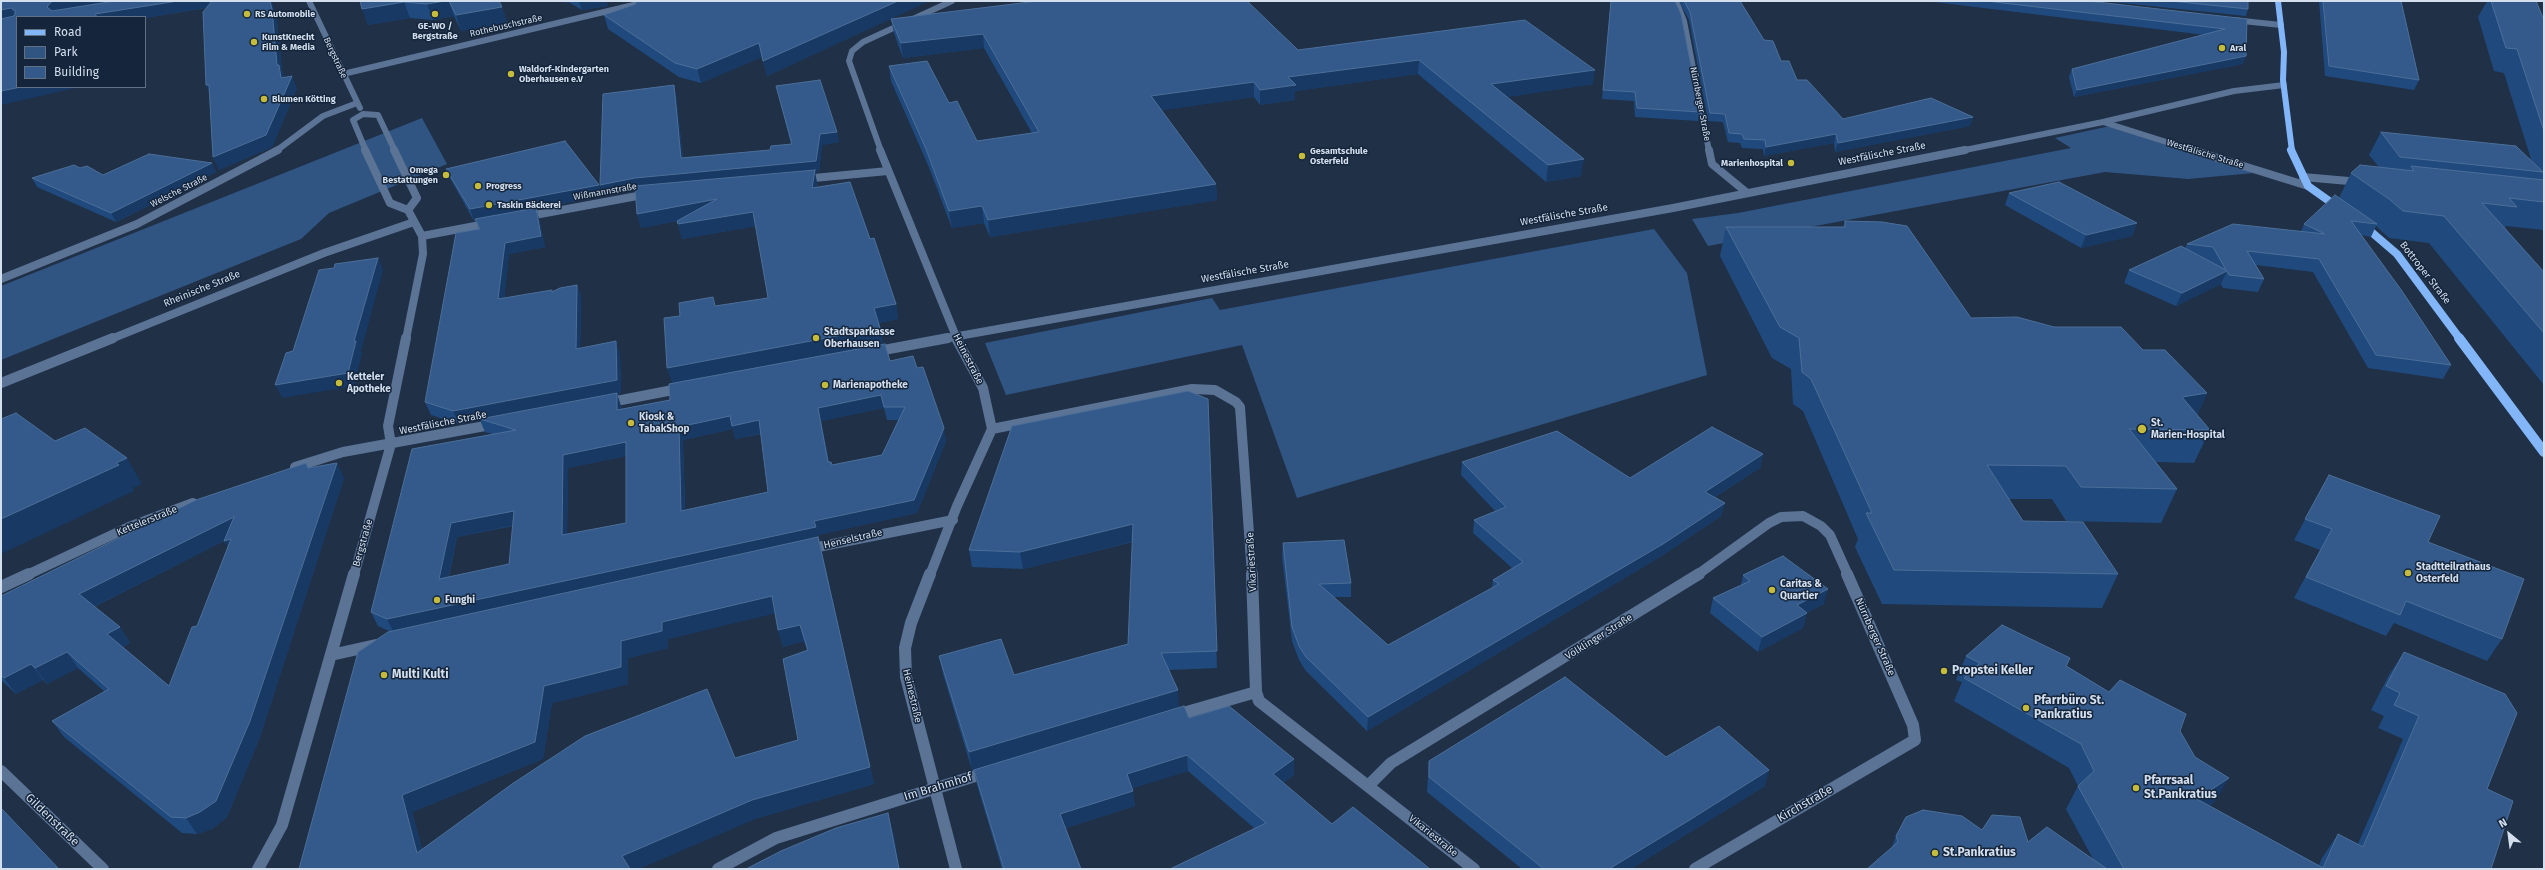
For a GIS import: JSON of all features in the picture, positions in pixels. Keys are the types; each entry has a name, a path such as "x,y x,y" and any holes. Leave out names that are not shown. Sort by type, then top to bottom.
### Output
{"main road":[{"name":"Bottroper Straße","path":"2278,1 2285,66 2284,85 2291,149 2308,186 2372,230 2397,254 2544,452"}],"street":[{"name":"Bergstraße","path":"309,1 363,114"},
{"name":"Rothebuschstraße","path":"343,74 650,1"},
{"name":"Heinestraße","path":"952,1 863,42 849,56 849,61 888,171 956,336 983,388 992,429 984,444 911,623 905,648 906,677 956,869"},
{"name":"Nürnberger Straße","path":"1676,1 1684,21 1712,164 1746,192"},
{"path":"2223,19 2281,25"},
{"name":"Westfälische Straße","path":"862,354 1673,208 1746,192 2103,122 2234,91 2284,85"},
{"name":"Welsche Straße","path":"1,279 137,224 274,153 323,116 357,103"},
{"path":"363,114 378,115 417,198 408,210 390,203 353,120 363,114"},
{"name":"Westfälische Straße","path":"2103,122 2308,186"},
{"path":"791,180 888,171"},
{"path":"2303,177 2368,183"},
{"name":"Wißmannstraße","path":"514,219 654,194"},
{"name":"Bergstraße","path":"258,869 282,825 391,444 388,426 423,254 422,236 408,210"},
{"path":"422,236 500,221"},
{"name":"Rheinische Straße","path":"1,383 310,258 414,222"},
{"path":"599,404 691,386"},
{"name":"Vikariestraße","path":"992,429 1192,389 1215,390 1236,402 1240,407 1249,514 1256,648 1256,692 1259,701 1268,710 1369,785 1474,869"},
{"name":"Westfälische Straße","path":"391,444 506,422"},
{"path":"283,471 343,452 391,444"},
{"name":"Kettelerstraße","path":"1,587 129,528 204,499"},
{"name":"Völklinger Straße","path":"1369,785 1391,763 1683,585 1770,523 1781,518 1803,516 1821,526 1830,535"},
{"name":"Henselstraße","path":"797,552 914,526 953,520"},
{"name":"Nürnberger Straße","path":"1830,535 1893,676 1913,725 1916,740"},
{"path":"331,655 386,643"},
{"path":"1164,719 1256,692"},
{"name":"Kirchstraße","path":"1695,869 1916,740"},
{"name":"Im Brahmhof","path":"718,869 735,858 776,838 1003,767"},
{"name":"Gildenstraße","path":"1,771 103,869"}],"green space":[{"path":"422,118 447,164 329,213 301,239 1,360 1,286"},
{"path":"2110,126 2254,173 2188,179 2105,172 1708,246 1692,219 1738,213 2071,148 2055,138"},
{"path":"1654,229 1687,273 1707,375 1297,498 1242,345 1006,395 985,343 1212,298 1220,310"}],"building":[{"path":"1,1 55,1 51,2 47,7 52,11 115,1 178,1 95,14 96,16 16,16 16,88 1,91 1,19 14,16 16,11 11,8 1,10"},
{"path":"212,1 270,1 277,65 279,65 281,78 292,76 266,135 213,157 209,85 206,85 203,12"},
{"path":"360,1 445,1 427,4 404,2 362,9"},
{"path":"449,1 499,1 502,7 456,15"},
{"path":"635,1 898,1 763,61 759,43 697,69 675,63 604,15 636,4"},
{"path":"1038,1 1247,1 1298,50 1525,20 1595,70 1491,84 1584,159 1548,165 1419,60 1288,77 1296,85 1260,90 1254,82 1151,96 1216,184 988,220 982,206 949,211 926,149 889,66 927,61 949,103 957,101 977,141 1039,132 983,34 901,43 891,19"},
{"path":"1611,1 1675,1 1681,14 1700,112 1637,108 1635,92 1603,90"},
{"path":"1684,1 1740,1 1764,40 1773,41 1781,61 1789,61 1797,80 1807,80 1843,119 1931,98 1973,117 1838,143 1836,134 1766,147 1765,140 1744,139 1742,134 1729,133 1725,114 1710,113 1690,12"},
{"path":"1986,1 2088,1 2247,19 2246,56 2077,90 2072,69 2225,29"},
{"path":"2171,1 2248,1 2248,9"},
{"path":"2323,1 2401,1 2419,80 2329,66"},
{"path":"2491,1 2536,1 2544,20 2544,131 2517,49 2506,48"},
{"path":"820,80 837,132 820,134 816,161 635,178 600,185 603,94 674,85 681,158 770,150 771,146 792,144 776,86"},
{"path":"2381,132 2516,146 2543,172 2400,157"},
{"path":"565,141 599,185 470,209 446,169"},
{"path":"149,154 212,163 111,213 32,178 74,165 80,168 87,166 103,175"},
{"path":"2360,165 2414,171 2411,166 2544,180 2544,202 2509,198 2517,207 2482,203 2544,272 2544,333 2444,216 2403,211 2389,199 2351,173"},
{"path":"815,170 812,188 850,182 870,239 874,238 896,304 874,308 880,328 667,368 664,318 680,316 679,303 713,297 715,306 768,298 753,212 678,224 677,221 717,199 637,214 635,186"},
{"path":"2059,182 2137,223 2086,235 2009,193"},
{"path":"2335,195 2377,224 2351,221 2402,291 2451,365 2376,355 2319,259 2247,251 2264,279 2229,275 2227,271 2182,293 2129,270 2181,246 2226,270 2213,247 2187,244 2233,224 2325,234 2304,224"},
{"path":"536,208 541,236 505,243 498,299 552,290 552,292 560,288 577,285 576,349 616,341 617,380 453,411 425,402 456,233 480,229 475,219"},
{"path":"1845,221 1882,222 1907,226 1971,318 2017,317 2054,327 2121,327 2143,350 2165,350 2207,393 2182,397 2210,430 2129,429 2177,489 2081,487 2066,466 1987,465 2023,521 2083,522 2118,574 1894,570 1866,513 1872,513 1811,379 1802,372 1799,338 1780,327 1726,227 1845,227"},
{"path":"378,258 354,341 356,341 348,373 275,385 286,353 293,351 319,270 334,268 335,264"},
{"path":"885,344 890,361 913,356 917,368 923,367 944,428 914,500 814,521 816,527 387,619 371,612 412,449 516,430 480,419 617,393 617,410 670,400 669,384","holes":["881,395 884,407 905,407 882,455 832,465 831,462 828,462 818,408","730,416 732,426 759,420 768,492 681,511 679,427","626,442 626,523 562,535 563,455","514,511 509,564 439,579 451,523"]},
{"path":"1188,391 1208,399 1217,651 1161,653 1178,690 969,752 939,656 1001,639 1014,675 1128,644 1133,524 1020,552 969,550 1012,426"},
{"path":"16,413 55,441 85,428 127,458 116,463 119,465 1,519 1,419"},
{"path":"1712,427 1763,454 1705,492 1725,503 1663,544 1368,717 1306,657 1299,646 1292,627 1283,543 1344,540 1351,583 1319,584 1388,645 1499,584 1493,580 1523,562 1474,520 1506,507 1462,462 1557,431 1630,478"},
{"path":"306,463 308,468 337,463 250,721 216,801 200,812 186,818 171,817 52,721 109,689 67,652 35,668 31,664 4,678 1,675 1,596 196,500","holes":["234,517 224,541 231,539 197,626 192,627 169,686 107,634 120,627 79,594"]},
{"path":"2329,475 2440,516 2428,542 2524,579 2502,639 2406,601 2400,615 2306,577 2332,529 2305,519"},
{"path":"818,537 870,767 752,800 622,856 630,869 299,869 358,652 388,632","holes":["772,596 778,630 800,625 808,650 783,659 798,740 735,758 707,689 585,736 512,784 417,853 402,795 535,742 544,686 621,667 621,641 662,631 662,622"]},
{"path":"1783,556 1828,589 1797,605 1807,613 1762,637 1713,598 1750,581 1743,575"},
{"path":"2002,625 2070,658 2066,666 2109,692 2120,680 2186,714 2180,731 2195,757 2229,778 2197,799 2323,868 2338,834 2363,847 2419,716 2394,705 2400,693 2386,686 2404,652 2505,694 2517,713 2487,789 2513,801 2491,869 2124,869 2078,786 2094,771 2081,744 1964,678 1980,663 1966,656"},
{"path":"1565,677 1666,757 1719,726 1769,770 1609,869 1544,869 1429,777 1429,761"},
{"path":"1184,706 1189,718 1229,706 1294,759 1273,774 1332,824 1353,807 1430,869 1170,869 1266,823 1187,755 1127,774 1133,791 1060,814 1081,869 1004,869 974,770"},
{"path":"1,808 59,869 1,869"},
{"path":"1923,810 1962,816 1982,830 1992,815 2020,817 2028,842 2047,827 2107,869 1867,869 1898,842 1896,836 1906,817"},
{"path":"888,813 899,869 746,869 781,851 836,828"}],"place":[{"name":"RS Automobile","path":"247,14"},
{"name":"GE-WO / Bergstraße","path":"435,14"},
{"name":"KunstKnecht Film & Media","path":"254,42"},
{"name":"Aral","path":"2222,48"},
{"name":"Waldorf-Kindergarten Oberhausen e.V","path":"511,74"},
{"name":"Blumen Kötting","path":"264,99"},
{"name":"Gesamtschule Osterfeld","path":"1302,156"},
{"name":"Marienhospital","path":"1791,163"},
{"name":"Omega Bestattungen","path":"446,175"},
{"name":"Progress","path":"478,186"},
{"name":"Taskin Bäckerei","path":"489,205"},
{"name":"Stadtsparkasse Oberhausen","path":"816,338"},
{"name":"Ketteler Apotheke","path":"339,383"},
{"name":"Marienapotheke","path":"825,385"},
{"name":"Kiosk & TabakShop","path":"631,423"},
{"name":"St. Marien-Hospital","path":"2142,429"},
{"name":"Stadtteilrathaus Osterfeld","path":"2408,573"},
{"name":"Caritas & Quartier","path":"1772,590"},
{"name":"Funghi","path":"437,600"},
{"name":"Propstei Keller","path":"1944,671"},
{"name":"Multi Kulti","path":"384,675"},
{"name":"Pfarrbüro St. Pankratius","path":"2026,708"},
{"name":"Pfarrsaal St.Pankratius","path":"2136,788"},
{"name":"St.Pankratius","path":"1935,853"}]}
